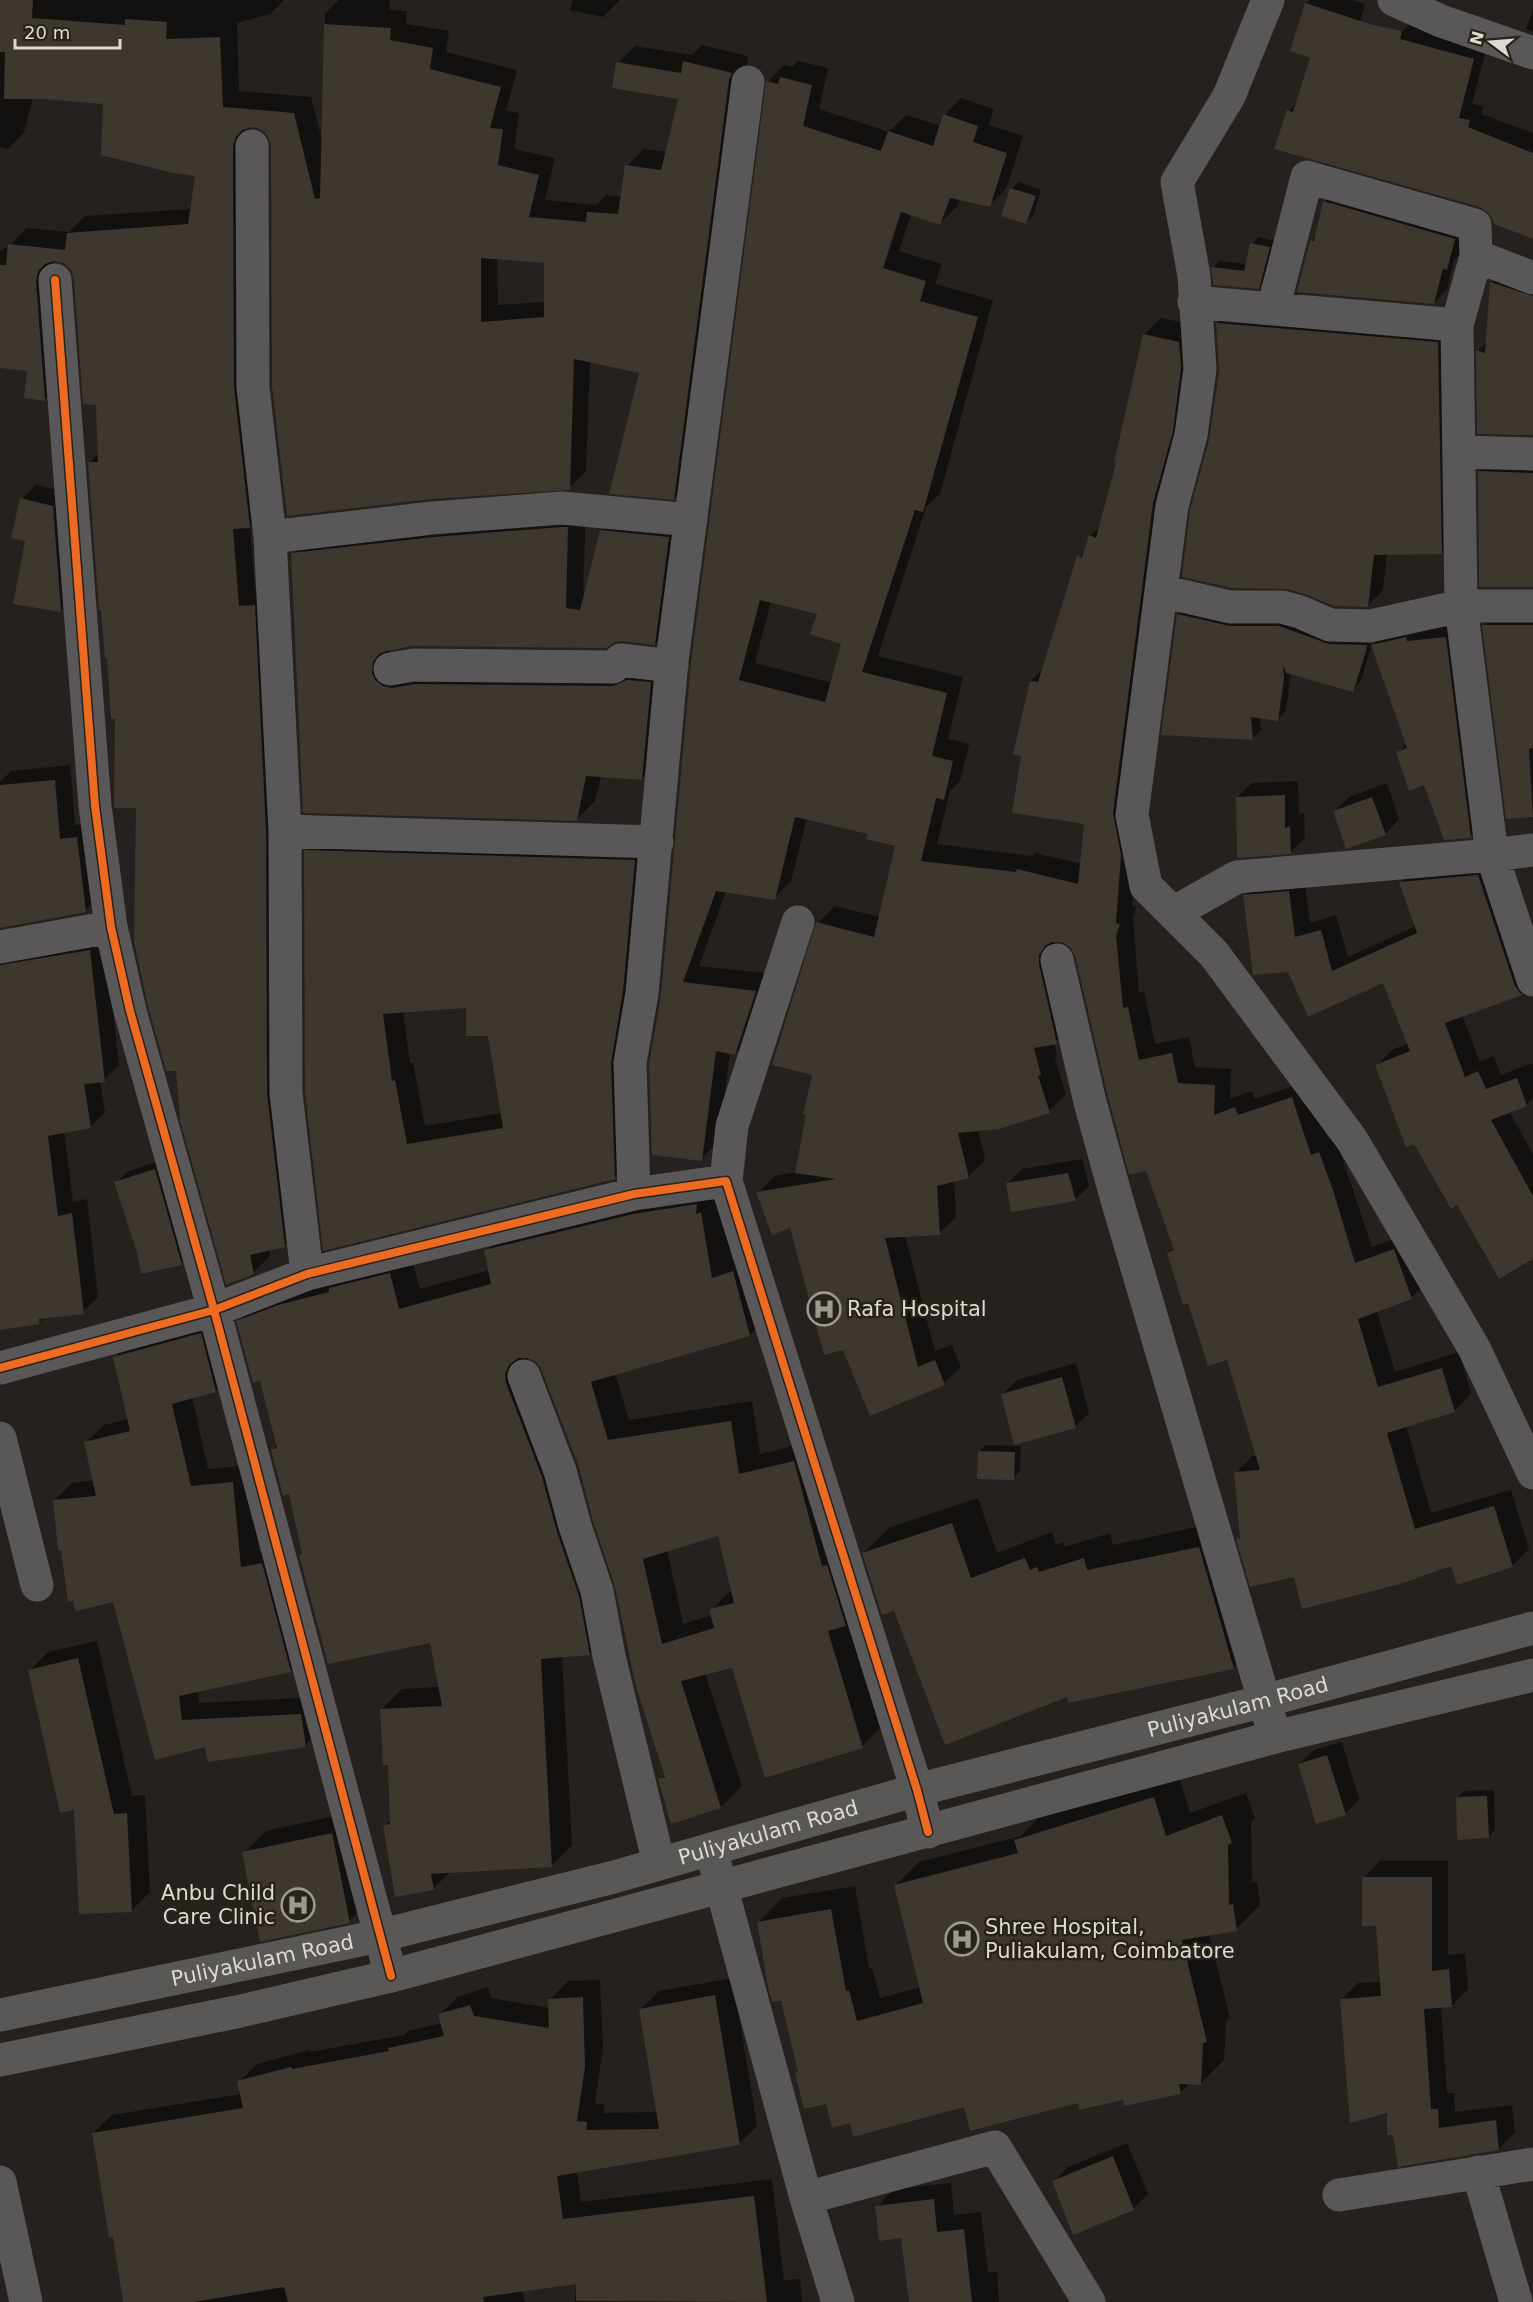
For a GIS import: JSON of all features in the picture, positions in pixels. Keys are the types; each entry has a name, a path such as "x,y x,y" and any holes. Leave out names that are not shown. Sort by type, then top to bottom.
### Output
{"main road":[{"name":"Puliyakulam Road","path":"0,2014 380,1936 659,1864 917,1790 1264,1701 1533,1628"},
{"name":"Puliyakulam Road","path":"0,2060 236,2012 391,1976 1275,1737 1533,1676"}],"street":[{"path":"1268,0 1229,96 1177,182 1194,276 1200,369 1191,435 1172,506 1132,815 1146,886 1214,954 1352,1140 1474,1348 1533,1473"},
{"path":"1394,0 1441,21 1533,54"},
{"path":"634,1194 630,1063 642,993 672,666 748,82"},
{"path":"252,146 253,387 270,537 285,831 286,1093 307,1274"},
{"path":"1273,309 1307,177 1474,225 1476,256 1457,325 1461,606 1492,855 1533,980"},
{"path":"1476,256 1533,278"},
{"path":"55,280 95,806 111,927 130,1011 214,1310 391,1976"},
{"path":"1194,302 1457,325"},
{"path":"1460,452 1533,454"},
{"path":"270,537 432,518 562,508 691,520"},
{"path":"1161,591 1230,607 1282,607 1300,612 1330,626 1370,626 1461,606 1533,606"},
{"path":"390,669 414,665 613,667 621,660 672,666"},
{"path":"285,831 657,842"},
{"path":"1173,913 1237,877 1533,850"},
{"path":"798,922 732,1126 726,1181 917,1790 928,1832"},
{"path":"0,947 111,927"},
{"path":"1057,960 1090,1102 1115,1193 1275,1737"},
{"path":"0,1368 214,1310 307,1274 634,1194 726,1181"},
{"path":"524,1376 560,1471 597,1592 609,1656 659,1864"},
{"path":"0,1438 37,1585"},
{"path":"711,1849 806,2198 838,2302"},
{"path":"806,2198 995,2147 1089,2302"},
{"path":"1339,2195 1533,2164"},
{"path":"1478,2172 1516,2302"},
{"path":"0,2182 26,2302"}],"building":[{"path":"0,0 33,0 32,18 125,25 125,19 167,22 166,39 220,37 223,107 294,113 315,199 320,198 324,24 391,28 390,40 433,48 430,69 501,87 490,128 503,129 498,165 539,175 529,217 586,222 587,212 618,214 625,165 661,170 678,99 612,88 616,62 681,73 683,61 732,73 729,80 674,500 609,494 639,373 574,359 570,490 431,499 287,516 272,386 271,145 268,136 262,130 253,127 242,130 236,137 233,146 234,387 250,528 233,529 239,606 255,605 266,832 267,1093 285,1247 250,1255 254,1274 226,1285 180,1121 176,1071 166,1071 148,1006 134,942 136,808 114,808 115,718 111,719 107,658 105,658 101,610 99,610 88,462 98,462 96,405 83,404 74,279 71,270 64,263 54,261 45,264 38,271 36,281 45,401 24,398 27,371 0,368 0,265 6,265 8,244 65,250 67,233 188,224 195,176 173,173 101,155 103,104 43,99 4,99 5,52 0,52","holes":["481,258 544,263 544,317 481,322"]},
{"path":"1305,3 1373,25 1402,31 1400,39 1474,59 1459,118 1470,120 1468,127 1533,153 1533,239 1494,224 1490,214 1480,207 1274,149 1287,110 1293,112 1310,58 1290,51"},
{"path":"780,77 812,85 803,126 881,151 888,131 933,146 943,114 978,126 973,142 1007,153 990,207 950,198 940,225 901,212 883,268 926,281 920,301 978,317 923,512 915,510 862,672 947,693 932,756 953,761 944,800 936,798 921,861 1016,872 1017,869 1078,884 1084,824 1012,813 1021,756 1013,754 1030,681 1038,682 1077,556 1082,557 1089,535 1096,538 1116,463 1114,463 1143,334 1179,342 1181,368 1173,431 1153,503 1113,813 1121,855 1116,923 1120,924 1116,936 1123,1008 1128,1007 1139,1060 1172,1053 1178,1083 1215,1085 1214,1115 1235,1107 1238,1115 1292,1097 1311,1155 1319,1152 1355,1263 1394,1249 1412,1299 1358,1319 1378,1387 1442,1368 1455,1412 1387,1433 1415,1529 1494,1506 1513,1567 1457,1585 1451,1566 1400,1584 1302,1609 1294,1577 1250,1587 1236,1539 1240,1538 1234,1472 1260,1470 1227,1360 1208,1366 1188,1303 1183,1305 1167,1253 1174,1250 1146,1171 1129,1175 1075,956 1070,947 1062,942 1052,942 1045,946 1039,955 1057,1044 1034,1048 1041,1075 1038,1076 1050,1113 999,1129 958,1133 969,1178 937,1186 940,1235 885,1238 918,1367 935,1360 945,1385 870,1416 843,1350 824,1355 790,1228 772,1235 756,1192 836,1179 795,1173 806,1115 803,1115 812,1075 772,1065 816,922 874,937 895,846 866,839 868,834 795,817 775,900 716,891 683,982 756,991 735,1055 716,1051 702,1161 652,1155 649,1064 661,995 691,663 766,81 778,84","holes":["760,600 817,614 810,634 841,644 825,702 739,680"]},
{"path":"1010,188 1036,196 1026,224 1001,216"},
{"path":"1323,201 1455,239 1447,270 1443,268 1434,304 1297,292 1310,240 1314,241"},
{"path":"1250,243 1270,247 1259,289 1213,285 1211,267 1244,271"},
{"path":"1490,282 1533,296 1533,435 1477,434 1476,350 1485,353"},
{"path":"1216,323 1438,342 1442,554 1374,555 1368,607 1334,606 1287,589 1232,588 1182,577 1190,510 1209,440 1219,372"},
{"path":"1478,471 1533,473 1533,587 1479,587"},
{"path":"20,498 53,506 61,612 13,604 25,541 11,538"},
{"path":"568,527 566,608 580,610 600,530 669,537 655,645 623,641 615,642 606,648 411,646 379,654 373,662 372,673 375,680 383,686 392,688 415,684 613,686 627,680 651,682 642,780 586,776 577,821 303,813 291,553 434,537"},
{"path":"1177,614 1230,626 1279,626 1329,644 1367,645 1366,651 1353,692 1286,673 1283,664 1284,679 1278,721 1251,717 1253,740 1161,735"},
{"path":"1482,625 1533,625 1533,748 1529,749 1533,817 1506,819"},
{"path":"1406,637 1407,641 1446,637 1471,838 1444,840 1424,785 1409,791 1396,752 1407,748 1371,645"},
{"path":"55,780 60,839 77,837 86,912 0,928 0,785"},
{"path":"1285,795 1285,828 1290,826 1291,854 1237,858 1236,797"},
{"path":"1372,797 1386,835 1346,849 1333,811"},
{"path":"304,850 635,860 623,991 611,1063 615,1179 323,1251 305,1092","holes":["466,1008 466,1036 488,1036 503,1128 407,1144 395,1080 392,1081 383,1014"]},
{"path":"1478,875 1515,986 1522,995 1445,1023 1465,1077 1478,1071 1486,1089 1517,1078 1527,1106 1491,1120 1533,1196 1533,1259 1499,1279 1457,1205 1451,1209 1414,1144 1406,1147 1375,1065 1410,1051 1383,983 1308,1017 1288,972 1253,975 1243,895 1289,891 1295,937 1321,930 1332,971 1417,933 1399,882"},
{"path":"90,950 105,1082 84,1084 91,1128 48,1136 58,1216 72,1213 84,1314 39,1319 40,1324 0,1330 0,965"},
{"path":"155,1169 182,1265 141,1274 137,1253 114,1182"},
{"path":"1068,1173 1076,1201 1011,1212 1006,1183"},
{"path":"697,1204 696,1214 701,1212 712,1278 733,1271 750,1336 591,1382 608,1440 731,1421 739,1474 794,1461 822,1566 827,1565 846,1626 828,1631 863,1748 765,1778 732,1668 681,1681 721,1808 671,1824 658,1779 665,1777 636,1687 615,1587 593,1521 578,1464 541,1369 536,1362 528,1358 518,1358 509,1365 505,1374 506,1383 542,1477 557,1532 579,1596 590,1655 541,1659 552,1867 431,1874 434,1890 395,1897 383,1825 390,1824 388,1765 383,1765 380,1709 442,1706 430,1643 328,1664 299,1555 302,1554 289,1494 283,1496 271,1450 277,1448 260,1381 253,1383 236,1321 278,1305 329,1292 329,1288 390,1273 399,1309 491,1284 484,1250 633,1214","holes":["718,1536 734,1603 709,1609 714,1628 662,1644 643,1559"]},
{"path":"201,1333 216,1392 172,1404 191,1486 233,1482 241,1567 262,1563 291,1672 179,1696 182,1720 301,1714 306,1747 208,1762 205,1747 155,1760 113,1602 76,1611 73,1601 68,1602 61,1550 58,1550 53,1500 96,1496 84,1442 130,1431 113,1357"},
{"path":"1062,1377 1076,1428 1014,1445 1001,1394"},
{"path":"978,1451 1015,1452 1014,1480 977,1479"},
{"path":"952,1523 971,1578 1025,1558 1030,1570 1037,1567 1039,1572 1084,1558 1087,1570 1199,1547 1234,1669 1068,1703 1067,1697 945,1745 894,1611 882,1615 862,1553"},
{"path":"78,1658 114,1814 127,1813 132,1912 79,1914 74,1810 60,1813 28,1670"},
{"path":"1327,1755 1346,1815 1316,1824 1298,1764"},
{"path":"1487,1796 1489,1838 1457,1840 1456,1797"},
{"path":"1154,1797 1166,1836 1222,1815 1232,1843 1228,1845 1229,1905 1233,1904 1237,1931 1182,1940 1207,2042 1203,2043 1201,2085 1179,2084 1181,2094 1124,2106 1123,2100 1079,2110 1078,2103 970,2131 964,2107 853,2137 850,2123 832,2128 826,2104 804,2109 795,2073 798,2072 781,2001 772,2002 768,1987 757,1922 831,1909 846,1991 849,1990 857,2021 923,2003 894,1885 1018,1853 1014,1840"},
{"path":"332,1833 350,1923 260,1942 242,1852"},
{"path":"1362,1877 1432,1877 1432,1971 1449,1969 1452,2007 1424,2009 1431,2109 1438,2109 1439,2128 1496,2120 1499,2150 1398,2167 1393,2135 1387,2135 1387,2113 1350,2123 1340,1999 1381,1996 1376,1926 1362,1926"},
{"path":"715,1995 740,2145 557,2176 563,2219 754,2196 767,2302 576,2301 576,2284 483,2297 484,2302 288,2302 284,2287 194,2302 123,2302 113,2237 109,2237 92,2133 243,2108 237,2081 291,2067 292,2069 389,2051 388,2048 444,2036 438,2014 470,2005 474,2016 549,2028 548,1999 583,1997 585,2067 577,2121 587,2122 586,2130 659,2129 639,2009"},
{"path":"1113,2156 1134,2210 1073,2235 1052,2181"},
{"path":"934,2199 937,2232 964,2229 972,2302 909,2302 901,2238 879,2241 875,2206"}],"cycle path":[{"path":"55,280 95,806 111,927 130,1011 214,1310 391,1976"},
{"path":"0,1368 214,1310 307,1274 634,1194 726,1181 917,1790 928,1832"}],"place":[{"name":"Rafa Hospital","path":"824,1309"},
{"name":"Anbu Child Care Clinic","path":"298,1905"},
{"name":"Shree Hospital, Puliakulam, Coimbatore","path":"962,1939"}]}
